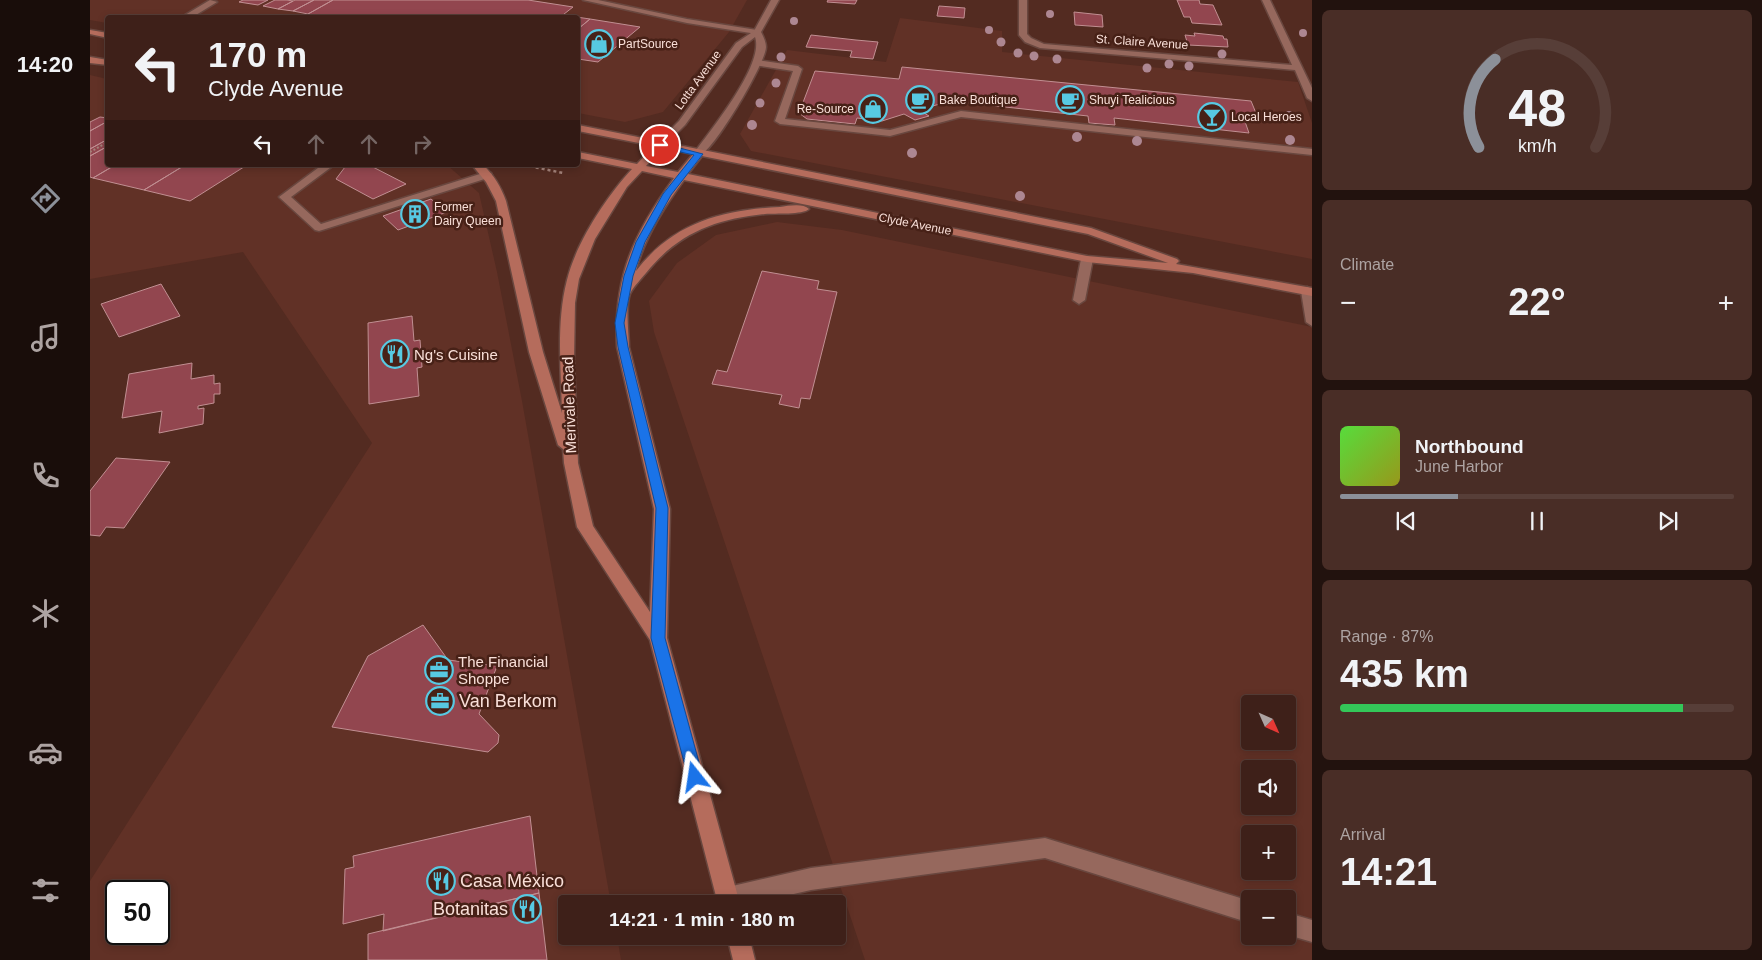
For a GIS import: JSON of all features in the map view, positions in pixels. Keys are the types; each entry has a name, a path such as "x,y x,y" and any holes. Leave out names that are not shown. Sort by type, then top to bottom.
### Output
{"main road":[{"path":"90,32 105,35"},
{"path":"90,60 105,62"},
{"path":"580,128 660,145"},
{"name":"Clyde Avenue","path":"660,145 1091,232 1193,269"},
{"name":"Merivale Road","path":"658,638 585,527 570,463 567,360 568,312 573,279 589,239 598,221 623,185 660,145"},
{"name":"Merivale Road","path":"699,154 680,177 651,220 640,242 633,259 624,293 620,323 623,347 662,508 658,638 726,895"},
{"path":"580,155 638,168"},
{"path":"479,167 497,189 503,208 536,352 570,463"},
{"name":"Clyde Avenue","path":"638,168 1086,259 1193,269 1310,291"},
{"path":"624,293 659,251 672,241 706,225 748,212 781,209 836,209"},
{"path":"740,945 744,960"}],"street":[{"path":"587,0 757,32 762,46 757,63 714,136 699,154"},
{"name":"Lotta Avenue","path":"660,145 682,123 739,45 757,32 775,0"},
{"name":"St. Claire Avenue","path":"1023,0 1023,35 1028,40 1043,46 1297,68"},
{"path":"1266,0 1312,98"},
{"path":"189,15 213,2"},
{"path":"757,63 798,69 780,121 890,133 961,114 1312,152"},
{"path":"326,167 284,197 319,228 487,175"},
{"path":"1078,300 1086,259"},
{"path":"1310,291 1312,322"},
{"path":"751,895 811,879 1045,848 1241,909"},
{"path":"1296,926 1312,931"}],"path":[{"path":"90,152 105,144"}],"shaded area":[{"path":"90,0 747,0 729,32 663,112 625,122 580,113 580,15 105,15 105,23 90,20"},
{"path":"900,18 1002,31 1002,52 1298,82 1312,123 1312,259 751,151 740,134 787,50 886,62"},
{"path":"90,75 105,79 105,167 449,167 479,193 497,272 522,401 609,895 558,895 558,945 618,945 621,960 90,960 90,881 372,443 243,252 90,279"},
{"path":"777,222 842,230 1312,327 1312,960 865,960 846,903 846,895 843,895 654,332 649,301 677,263 716,235"}],"building":[{"path":"243,0 268,0 258,5 239,2"},
{"path":"275,0 293,1 278,9 263,6"},
{"path":"295,0 314,0 293,11 278,9"},
{"path":"314,0 333,0 308,14 293,11"},
{"path":"333,0 528,0 573,7 563,15 308,14"},
{"path":"828,0 857,0 855,4 827,2"},
{"path":"1177,0 1199,0 1200,4 1213,5 1222,25 1192,23 1190,17 1184,17"},
{"path":"939,6 965,8 964,18 937,16"},
{"path":"1074,12 1102,15 1103,27 1075,25"},
{"path":"580,18 590,19 580,27"},
{"name":"PartSource","path":"590,19 640,27 598,62 580,59 580,27"},
{"path":"1194,33 1223,36 1224,39 1227,39 1228,47 1188,45 1185,35 1195,36"},
{"path":"811,35 878,42 873,59 850,57 852,51 806,47"},
{"path":"902,67 1251,101 1258,118 1243,116 1249,133 1114,118 1115,125 1089,123 1088,116 950,101 919,110 929,116 915,120 904,114 882,121 857,118 855,124 807,119 799,113 815,71 899,79"},
{"path":"100,117 105,118 105,123 90,131 90,122"},
{"path":"105,123 105,141 90,149 90,131"},
{"path":"105,141 105,148 90,156 90,149"},
{"path":"105,148 105,167 112,167 93,178 90,177 90,156"},
{"path":"112,167 182,167 144,190 93,178"},
{"path":"182,167 244,167 190,201 144,190"},
{"path":"345,167 373,167 406,184 373,199 336,179"},
{"name":"Former Dairy Queen","path":"431,199 447,212 398,230 383,216"},
{"path":"762,271 819,281 817,289 837,292 810,399 801,398 799,408 779,404 782,395 712,384 717,370 727,372"},
{"path":"161,284 180,316 119,337 101,304"},
{"name":"Ng's Cuisine","path":"412,316 414,341 420,340 422,367 417,368 419,396 369,404 368,323"},
{"path":"192,363 191,379 214,375 214,384 220,383 220,394 214,394 214,403 198,406 198,409 204,408 203,424 159,433 162,411 122,418 129,374"},
{"path":"116,458 170,462 124,528 106,527 100,536 90,535 90,491"},
{"path":"423,625 448,660 497,666 479,714 499,735 498,743 488,752 332,727 368,656"},
{"name":"Casa México","path":"530,816 539,893 383,931 384,914 343,924 345,869 354,867 353,856"},
{"path":"539,893 547,960 368,960 368,934"}],"place":[{"name":"PartSource","path":"599,44"},
{"name":"Bake Boutique","path":"920,100"},
{"name":"Shuyi Tealicious","path":"1070,100"},
{"name":"Re-Source","path":"873,109"},
{"name":"Local Heroes","path":"1212,117"},
{"name":"Former Dairy Queen","path":"415,214"},
{"name":"Ng's Cuisine","path":"395,354"},
{"name":"The Financial Shoppe","path":"439,670"},
{"name":"Van Berkom","path":"440,701"},
{"name":"Casa México","path":"441,881"},
{"name":"Botanitas","path":"527,909"}],"route":[{"path":"660,145 699,154 668,194 651,220 640,242 628,276 620,323 623,347 662,508 658,638 695,777"}]}
